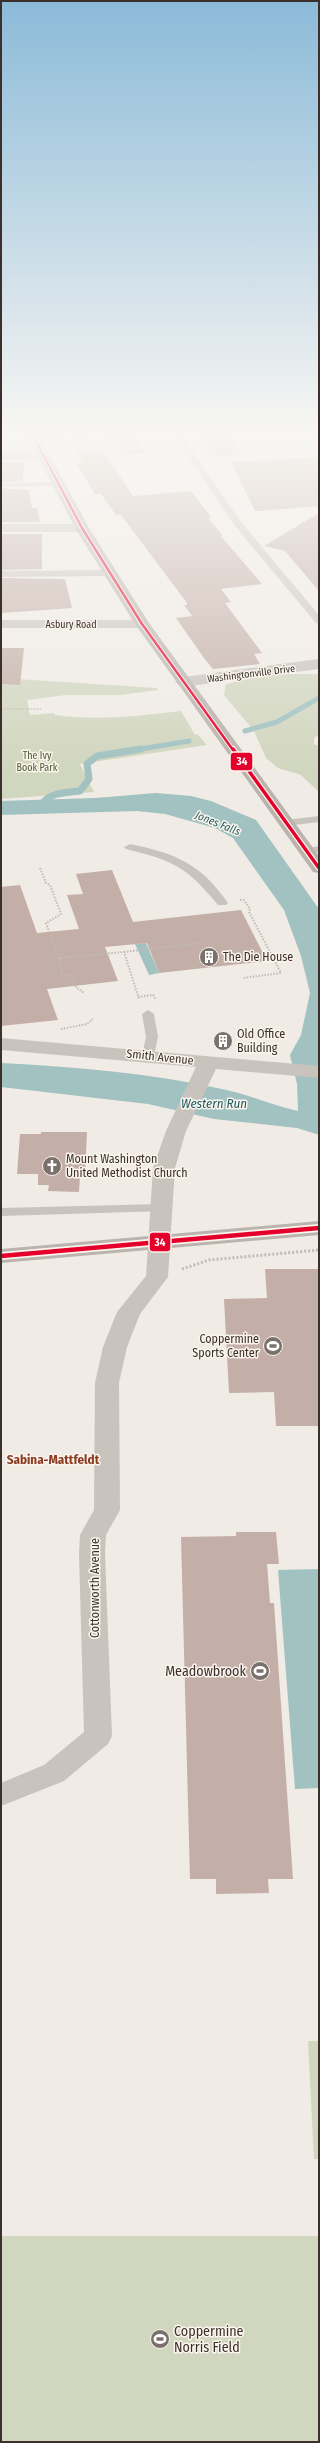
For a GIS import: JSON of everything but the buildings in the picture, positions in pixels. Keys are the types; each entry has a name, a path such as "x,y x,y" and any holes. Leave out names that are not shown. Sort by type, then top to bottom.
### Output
{"main road":[{"path":"92,544 142,624 183,682 286,823 313,850 319,868"},
{"path":"1,1256 319,1228"}],"street":[{"name":"Asbury Road","path":"1,624 142,624"},
{"name":"Washingtonville Drive","path":"183,682 319,664"},
{"name":"Smith Avenue","path":"1,1044 148,1055 252,1067 319,1072"},
{"path":"157,1277 164,1168 176,1131 209,1062"},
{"name":"Cottonworth Avenue","path":"1,1795 54,1773 98,1736 92,1554 93,1535 107,1510 107,1383 115,1347 129,1312 157,1277"}],"lane":[{"path":"255,544 319,621"},
{"path":"1,574 110,573"},
{"path":"286,823 319,819"},
{"path":"130,848 151,851 183,862 203,879 222,903"},
{"path":"148,1014 152,1037 148,1055"},
{"path":"1,1212 161,1208"}],"path":[{"path":"1,709 41,709"},
{"path":"40,868 46,883 50,885 61,914 46,923 59,958 62,976 72,975 76,987 84,993"},
{"path":"222,903 244,900 262,939 281,973 243,978"},
{"path":"59,958 198,943"},
{"path":"124,952 138,997"},
{"path":"60,1030 87,1024 93,1019"},
{"path":"157,1277 208,1260 319,1250"}],"green space":[{"path":"271,674 319,674 319,734 314,738 314,744 319,746 319,792 301,775 278,768 266,758 254,731 224,695 226,684"},
{"name":"The Ivy Book Park","path":"1,678 157,688 158,690 120,695 66,695 27,700 30,715 54,713 55,715 71,717 102,718 181,711 195,735 197,734 207,745 80,764 94,792 1,799"},
{"path":"308,2041 319,2041 319,2159 314,2159"},
{"name":"Coppermine Norris Field","path":"1,2236 319,2236 319,2442 1,2442"}],"water":[{"path":"156,793 191,796 211,801 256,820 319,909 319,1135 297,1128 214,1119 148,1104 1,1087 1,1063 57,1066 140,1075 195,1083 232,1091 298,1111 297,1084 290,1055 301,1035 310,993 301,956 284,910 233,838 215,828 165,814 137,811 1,815 1,801 95,798"},
{"path":"146,943 159,973 149,975 135,944"},
{"path":"319,1569 319,1788 295,1789 278,1570"}],"waterway":[{"path":"245,731 277,722 319,698"},
{"path":"141,749 189,741"},
{"path":"40,807 47,798 57,794 80,791 89,779 87,764 97,756 141,749"},
{"path":"135,750 141,749"}],"transit line":[{"name":"34","path":"92,544 142,624 319,868"},
{"name":"34","path":"1,1256 319,1228"}],"place":[{"name":"The Die House","path":"209,957"},
{"name":"Old Office Building","path":"223,1041"},
{"name":"Mount Washington United Methodist Church","path":"52,1166"},
{"name":"Coppermine Sports Center","path":"273,1346"},
{"name":"Meadowbrook","path":"260,1671"},
{"name":"Coppermine Norris Field","path":"160,2339"}],"district":[{"name":"Sabina-Mattfeldt","path":"53,1459"}],"water label":[{"name":"Jones Falls","path":"218,823"},
{"name":"Western Run","path":"214,1103"}]}
